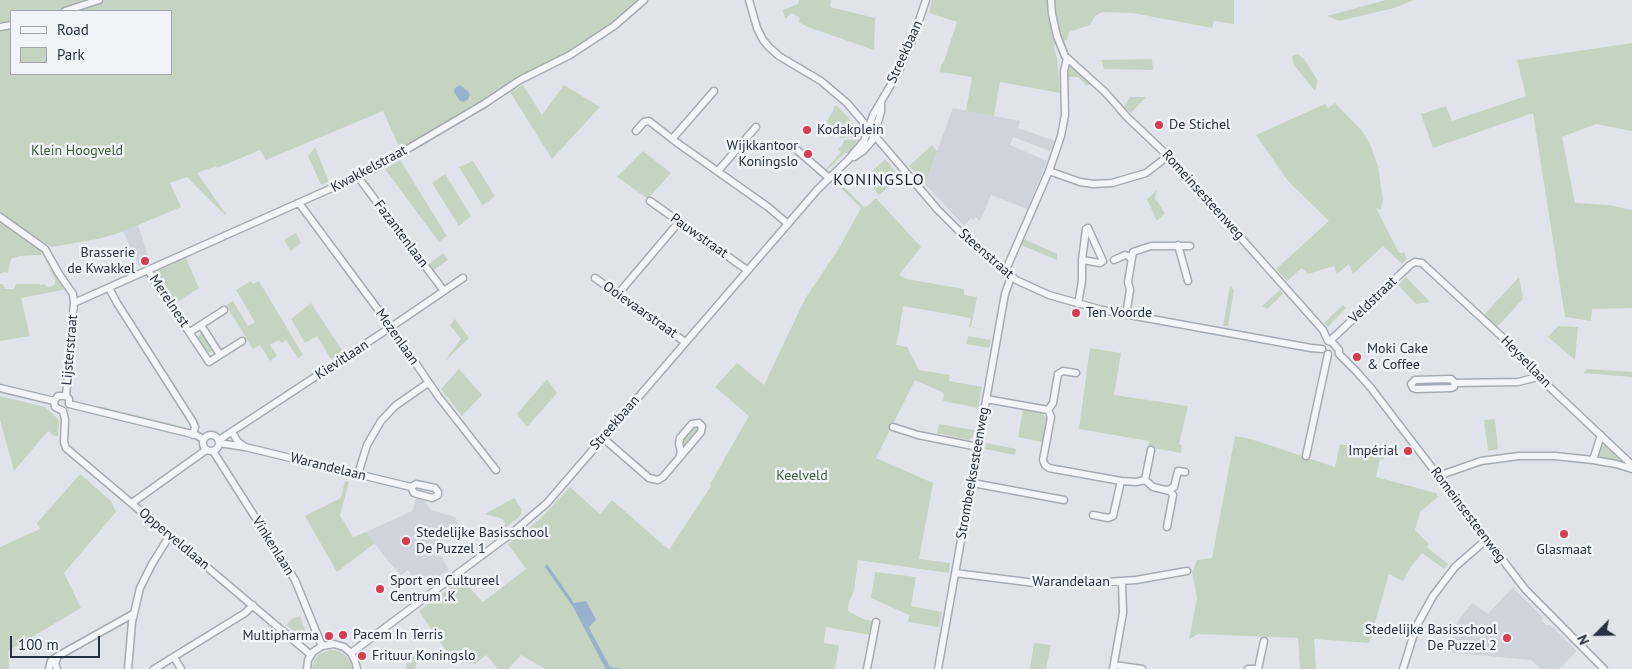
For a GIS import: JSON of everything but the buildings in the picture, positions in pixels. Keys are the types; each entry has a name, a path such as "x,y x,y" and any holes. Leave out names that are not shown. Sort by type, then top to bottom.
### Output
{"street":[{"path":"69,10 99,0"},
{"name":"Kwakkelstraat","path":"74,303 358,177 484,104 520,80 570,56 614,26 644,0"},
{"name":"Steenstraat","path":"749,0 757,28 766,44 779,56 827,86 847,103 938,210 1011,277 1040,292 1078,304 1126,315 1311,348 1322,348"},
{"name":"Streekbaan","path":"351,653 533,516 547,503 788,224 864,141 868,128 907,52 926,0"},
{"path":"1004,270 1008,265 1049,171 1064,126 1064,71 1067,58 1062,51 1057,36 1051,0"},
{"name":"Romeinsesteenweg","path":"1067,58 1105,92 1125,115 1168,156 1324,330 1329,341 1339,350 1339,354 1367,383 1525,589 1604,669"},
{"path":"673,138 714,91"},
{"name":"Streekbaan","path":"848,160 868,146 874,135 881,112 881,104"},
{"path":"636,131 644,122 649,121 768,207 788,224"},
{"path":"718,171 756,127"},
{"path":"797,150 829,178"},
{"path":"1049,171 1087,183 1112,184 1146,173 1168,156"},
{"name":"Fazantenlaan","path":"358,177 444,291"},
{"name":"Pauwstraat","path":"650,201 748,270"},
{"name":"Mezenlaan","path":"300,203 391,328 428,383 496,470"},
{"path":"0,217 45,249 58,274 73,294 74,303"},
{"path":"618,294 679,222"},
{"path":"1078,304 1082,281 1082,260 1086,229 1088,228 1103,261 1100,263 1082,260"},
{"path":"1178,245 1188,281"},
{"path":"1126,315 1130,290 1128,282 1133,252 1151,246 1190,246"},
{"path":"1114,260 1125,255 1131,258"},
{"name":"Veldstraat","path":"1329,341 1410,265 1418,262"},
{"name":"Heysellaan","path":"1418,262 1428,268 1513,348 1519,358 1632,465"},
{"name":"Merelnest","path":"148,270 209,362 220,355 201,325 190,332"},
{"name":"Strombeeksesteenweg","path":"938,669 1005,294 1011,277"},
{"name":"Kievitlaan","path":"219,441 391,328 463,278"},
{"name":"Ooievaarstraat","path":"595,278 685,342"},
{"path":"109,288 116,303 193,422 194,435"},
{"name":"Lijsterstraat","path":"66,396 58,396 54,401 55,407 63,410 70,404 66,396 74,303"},
{"path":"201,325 224,310"},
{"path":"220,355 242,341"},
{"path":"1329,341 1323,344 1322,348 1325,353 1335,356 1339,354"},
{"path":"1306,456 1328,354"},
{"path":"1048,410 1053,403 1060,372 1076,373"},
{"path":"1455,384 1454,380 1449,379 1415,380 1412,384 1413,388 1416,389 1451,388 1455,384 1518,382 1538,376"},
{"path":"358,474 367,445 380,421 395,406 428,383"},
{"path":"0,388 54,401"},
{"path":"986,398 1048,410"},
{"name":"Warandelaan","path":"70,404 204,439 207,435 212,435 219,441 411,487"},
{"name":"Opperveldlaan","path":"63,410 64,442 66,448 311,655"},
{"path":"1048,410 1051,417 1044,460 1047,466 1120,481 1136,482 1145,480"},
{"path":"603,438 652,480 661,479 679,458 702,430 700,423 692,424 680,438 681,452 679,458"},
{"path":"894,427 918,435 978,447"},
{"path":"232,432 238,442 245,447"},
{"path":"1592,460 1601,435"},
{"path":"204,439 203,445 206,450"},
{"path":"132,503 206,450 214,451 218,448 219,441"},
{"path":"1145,480 1151,450"},
{"name":"Vinkenlaan","path":"214,451 295,580 322,646"},
{"path":"1438,476 1469,464 1506,457 1537,456 1592,460 1632,469"},
{"path":"1145,480 1153,487 1168,490 1174,487 1178,471 1184,472"},
{"path":"1093,515 1108,518 1113,516 1120,481"},
{"name":"Strombeeksesteenweg","path":"978,484 1064,500"},
{"path":"1167,527 1172,495 1168,490"},
{"path":"128,669 133,614 144,580 170,535"},
{"path":"1403,669 1416,627 1433,596 1455,567 1487,539"},
{"name":"Warandelaan","path":"955,573 1013,581 1046,583 1122,582 1187,571"},
{"path":"1122,582 1123,613 1114,667 1142,669"},
{"path":"154,669 245,612 253,605"},
{"path":"49,669 51,661 58,656 133,614"},
{"path":"867,669 876,622"},
{"path":"1248,669 1258,669 1264,641"},
{"path":"307,669 311,655 322,646 338,645 351,653 357,669"},
{"path":"57,669 55,663 58,656"},
{"path":"174,657 182,669"}],"shaded area":[{"path":"953,108 1020,121 1018,128 1055,141 1050,151 1013,137 1010,145 1047,161 1027,209 991,195 980,221 976,217 973,220 971,218 964,226 925,184"},
{"path":"138,225 150,261 139,266 123,231"},
{"name":"Stedelijke Basisschool De Puzzel 1","path":"416,498 425,501 431,510 455,517 460,525 434,545 449,570 421,587 408,570 401,575 366,532 412,511"},
{"name":"Stedelijke Basisschool De Puzzel 2","path":"1513,587 1542,617 1542,621 1546,625 1550,625 1577,651 1559,669 1541,669 1531,660 1444,652 1460,618 1472,603 1488,614"}],"green space":[{"name":"Klein Hoogveld","path":"0,0 642,0 589,42 519,79 400,149 383,111 266,160 260,150 217,168 216,166 197,173 225,215 187,177 170,183 181,207 119,233 98,239 52,247 0,215"},
{"path":"799,0 831,0 830,7 875,18 874,50 808,27 798,22 800,18 792,13 785,19 783,10 798,4"},
{"path":"932,0 1234,0 1234,24 1214,21 1212,28 1133,13 1102,12 1095,16 1090,25 1069,32 1067,40 1056,41 1054,48 1057,58 1060,93 1000,82 994,116 966,111 972,77 940,72 941,64 943,64 957,22 929,13"},
{"path":"1386,0 1414,0 1394,8 1339,21 1327,16"},
{"path":"1632,43 1632,131 1596,124 1562,137 1575,203 1609,205 1632,210 1632,308 1592,309 1591,321 1565,317 1533,113 1433,148 1421,114 1446,106 1452,121 1526,96 1517,60"},
{"path":"1298,54 1304,59 1318,81 1315,91 1294,65 1292,56"},
{"path":"1152,59 1153,70 1104,69 1101,60"},
{"path":"1068,67 1073,68 1092,85 1086,85 1078,77 1067,77"},
{"path":"523,85 542,115 564,85 600,107 552,159 510,92"},
{"path":"1130,97 1146,97 1131,113 1124,107"},
{"path":"1335,103 1362,131 1370,144 1378,166 1383,200 1381,210 1376,208 1399,253 1404,252 1407,259 1402,264 1383,246 1353,274 1349,264 1337,274 1334,266 1308,274 1302,268 1287,281 1276,269 1329,221 1288,181 1256,135 1325,104 1328,108"},
{"path":"834,106 837,106 848,117 855,128 855,137 841,138 830,129 827,121"},
{"path":"859,139 849,153 845,153 827,170 822,169 822,166 826,169 841,152 838,149 844,140"},
{"path":"932,145 937,151 925,184 909,166"},
{"path":"315,147 329,182 321,185 308,156"},
{"path":"643,151 671,173 648,199 617,177"},
{"path":"885,159 900,177 879,195 865,178"},
{"path":"400,160 447,236 439,242 385,169"},
{"path":"473,161 495,196 483,206 459,167"},
{"path":"445,174 471,216 459,226 432,183"},
{"name":"Keelveld","path":"836,179 865,208 876,198 921,247 899,275 907,279 964,289 964,295 977,297 971,327 992,331 969,327 971,318 903,306 896,345 907,347 919,370 950,375 949,381 982,387 978,408 943,401 944,393 915,380 876,458 933,483 919,559 950,563 949,573 858,560 854,591 849,602 848,611 863,619 872,621 870,635 826,627 824,643 839,645 835,669 545,669 521,655 508,669 498,669 486,655 475,664 453,661 419,611 461,579 483,602 526,569 508,544 540,519 570,487 600,514 612,500 669,550 711,486 710,484 749,416 715,387 737,363 764,385 805,299 839,248 861,208 834,181"},
{"path":"1157,190 1155,198 1165,213 1157,221 1147,199"},
{"path":"0,220 43,251 41,255 19,256 11,259 8,273 0,274"},
{"path":"296,233 301,243 291,251 284,240"},
{"path":"1024,239 1057,254 1057,260 1021,245"},
{"path":"443,253 448,260 434,270 429,264"},
{"path":"186,258 199,288 176,303 156,274 156,271"},
{"path":"49,268 54,271 67,289 21,298 30,336 0,341 0,284 3,284 5,289 14,289 16,284 45,284 49,287 55,284 55,279"},
{"path":"1406,277 1430,302 1416,304 1398,285"},
{"path":"1519,277 1523,299 1497,327 1484,315"},
{"path":"251,281 253,284 259,281 303,355 298,358 286,340 282,343 279,340 270,345 277,356 270,361 260,345 253,349 226,305 233,301 248,326 255,322 236,290"},
{"path":"1230,286 1234,290 1228,326 1223,326"},
{"path":"1280,290 1283,294 1267,309 1262,306"},
{"path":"311,303 343,352 331,359 317,336 305,343 291,319"},
{"path":"1343,305 1346,308 1328,327 1324,323"},
{"path":"455,319 469,338 444,362 461,339 450,325"},
{"path":"1558,326 1578,327 1575,360 1548,337"},
{"path":"202,333 213,350 207,354 196,338"},
{"path":"968,336 991,340 989,348 966,344"},
{"path":"1090,348 1121,353 1114,395 1188,406 1179,444 1182,445 1181,453 1148,447 1149,441 1079,429"},
{"path":"459,369 482,395 462,416 441,389"},
{"path":"1587,369 1632,372 1632,377 1583,373"},
{"path":"547,379 557,393 527,427 517,414"},
{"path":"1452,382 1452,386 1415,387 1414,383"},
{"path":"0,396 45,407 59,422 58,436 54,436 48,431 14,471 0,420"},
{"path":"99,406 188,428 188,430 99,408"},
{"path":"1023,410 1042,412 1046,419 1042,442 1018,437"},
{"path":"1495,419 1498,449 1488,451 1484,420"},
{"path":"939,424 974,430 973,437 969,440 937,433"},
{"path":"693,426 698,426 700,429 684,445 682,443 683,438"},
{"path":"1235,436 1251,439 1335,467 1340,444 1386,454 1383,460 1380,459 1376,477 1436,493 1438,497 1420,512 1415,530 1429,544 1427,547 1448,564 1444,569 1422,553 1410,568 1403,581 1389,574 1369,643 1314,639 1316,669 1300,669 1298,638 1198,634 1189,639 1197,598 1192,572 1197,560 1212,558"},
{"path":"986,443 1016,449 1015,455 985,449"},
{"path":"1602,445 1606,446 1622,462 1599,457 1597,455"},
{"path":"80,474 111,501 116,512 64,573 81,608 8,651 9,669 0,669 0,547 40,529 37,523"},
{"path":"345,481 349,482 340,515 353,537 366,532 375,543 337,572 305,516 341,498"},
{"path":"514,498 522,510 520,516 504,529 505,523 503,519 485,514"},
{"path":"875,572 916,577 911,606 942,612 939,627 908,622 909,615 871,598"},
{"path":"300,616 308,638 304,640 286,625 292,619"},
{"path":"1034,643 1051,645 1046,669 1030,669"},
{"path":"331,650 339,651 346,656 351,663 352,669 312,669 314,661 319,654"},
{"path":"419,651 415,669 406,669 409,653"}],"water":[{"path":"460,85 470,95 464,102 460,101 454,92 454,89"},
{"path":"547,564 574,603 586,601 596,620 589,627 590,630 610,667 622,669 606,669 573,607 545,567"}],"place":[{"name":"De Stichel","path":"1159,125"},
{"name":"Kodakplein","path":"807,130"},
{"name":"Wijkkantoor Koningslo","path":"808,154"},
{"name":"Brasserie de Kwakkel","path":"145,261"},
{"name":"Ten Voorde","path":"1076,313"},
{"name":"Moki Cake & Coffee","path":"1357,357"},
{"name":"Impérial","path":"1408,451"},
{"name":"Glasmaat","path":"1564,534"},
{"name":"Stedelijke Basisschool De Puzzel 1","path":"406,541"},
{"name":"Sport en Cultureel Centrum .K","path":"380,589"},
{"name":"Pacem In Terris","path":"343,635"},
{"name":"Multipharma","path":"329,636"},
{"name":"Stedelijke Basisschool De Puzzel 2","path":"1507,638"},
{"name":"Frituur Koningslo","path":"362,656"}],"district":[{"name":"KONINGSLO","path":"879,180"}]}
